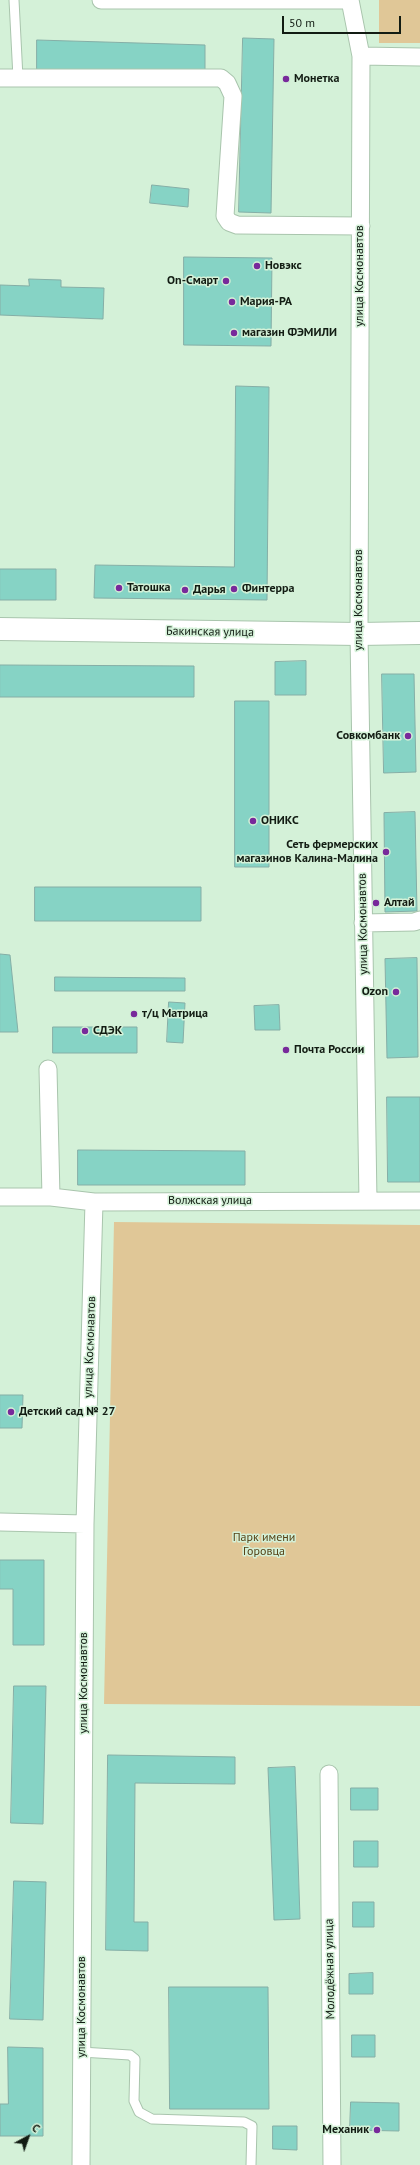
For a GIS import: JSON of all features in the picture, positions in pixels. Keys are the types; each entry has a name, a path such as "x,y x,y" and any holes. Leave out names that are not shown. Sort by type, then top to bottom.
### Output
{"street":[{"path":"101,0 350,0"},
{"name":"улица Космонавтов","path":"350,0 361,56 359,634 368,1201"},
{"path":"361,56 420,56"},
{"path":"0,78 221,78 227,83 234,96 225,216 229,222 237,225 360,226"},
{"name":"Бакинская улица","path":"0,628 359,634 420,633"},
{"path":"363,922 414,922 420,920"},
{"path":"48,1069 51,1197"},
{"name":"Волжская улица","path":"0,1197 51,1197 94,1202 420,1201"},
{"name":"улица Космонавтов","path":"82,2165 81,2052 85,1524 94,1202"},
{"path":"0,1522 85,1524"},
{"name":"Молодёжная улица","path":"328,1774 332,2165"}],"lane":[{"path":"14,0 18,78"},
{"path":"81,2052 130,2055 135,2059 134,2101 139,2112 152,2119 244,2122 252,2126 251,2165"}],"green space":[{"path":"379,0 420,0 420,43 379,43"},
{"name":"Парк имени Горовца","path":"114,1222 420,1225 420,1706 104,1704"}],"building":[{"path":"243,38 274,39 271,213 239,212"},
{"path":"37,40 205,45 205,77 37,72"},
{"path":"152,185 189,189 188,207 150,203"},
{"path":"184,257 272,258 271,346 184,345"},
{"path":"29,279 61,280 61,287 104,288 103,319 0,315 0,285 29,286"},
{"path":"236,386 269,387 267,600 94,598 95,565 234,567"},
{"path":"0,569 56,569 56,600 0,600"},
{"path":"306,661 306,695 275,695 275,662"},
{"path":"0,665 194,666 194,697 0,697"},
{"path":"382,674 414,674 416,772 384,773"},
{"path":"235,701 269,701 269,867 235,867"},
{"path":"415,812 417,911 385,912 384,813"},
{"path":"35,887 201,887 201,921 35,921"},
{"path":"0,954 10,955 18,1032 0,1032"},
{"path":"417,958 418,1057 387,1058 385,959"},
{"path":"55,977 185,978 185,991 55,991"},
{"path":"169,1002 185,1003 183,1043 167,1042"},
{"path":"279,1005 280,1030 255,1030 254,1006"},
{"path":"53,1027 137,1027 137,1053 53,1053"},
{"path":"387,1097 420,1097 420,1182 388,1182"},
{"path":"78,1150 245,1151 245,1185 78,1185"},
{"name":"Детский сад № 27","path":"0,1395 23,1395 22,1428 0,1428"},
{"path":"0,1560 44,1560 44,1645 13,1645 13,1589 0,1589"},
{"path":"14,1686 46,1686 43,1824 11,1823"},
{"path":"108,1755 235,1757 235,1784 135,1783 134,1922 148,1922 148,1951 106,1950"},
{"path":"295,1767 300,1919 274,1920 268,1768"},
{"path":"351,1788 378,1788 378,1810 351,1810"},
{"path":"354,1841 378,1841 378,1867 354,1867"},
{"path":"14,1881 46,1882 43,2020 10,2019"},
{"path":"353,1902 374,1902 374,1927 353,1927"},
{"path":"373,1973 373,1994 349,1994 349,1974"},
{"path":"169,1987 268,1987 269,2109 170,2109"},
{"path":"352,2035 375,2035 375,2057 352,2057"},
{"path":"8,2047 43,2048 43,2136 0,2136 0,2104 8,2104"},
{"path":"351,2102 399,2103 399,2131 350,2130"},
{"path":"273,2126 297,2126 297,2150 273,2149"}],"place":[{"name":"Монетка","path":"286,79"},
{"name":"Новэкс","path":"257,266"},
{"name":"On-Смарт","path":"226,281"},
{"name":"Мария-РА","path":"232,302"},
{"name":"магазин ФЭМИЛИ","path":"234,333"},
{"name":"Татошка","path":"119,588"},
{"name":"Финтерра","path":"234,589"},
{"name":"Дарья","path":"185,590"},
{"name":"Совкомбанк","path":"408,736"},
{"name":"ОНИКС","path":"253,821"},
{"name":"Сеть фермерских магазинов Калина-Малина","path":"386,852"},
{"name":"Алтай","path":"376,903"},
{"name":"Ozon","path":"396,992"},
{"name":"т/ц Матрица","path":"134,1014"},
{"name":"СДЭК","path":"85,1031"},
{"name":"Почта России","path":"286,1050"},
{"name":"Детский сад № 27","path":"11,1412"},
{"name":"Механик","path":"377,2130"}]}
